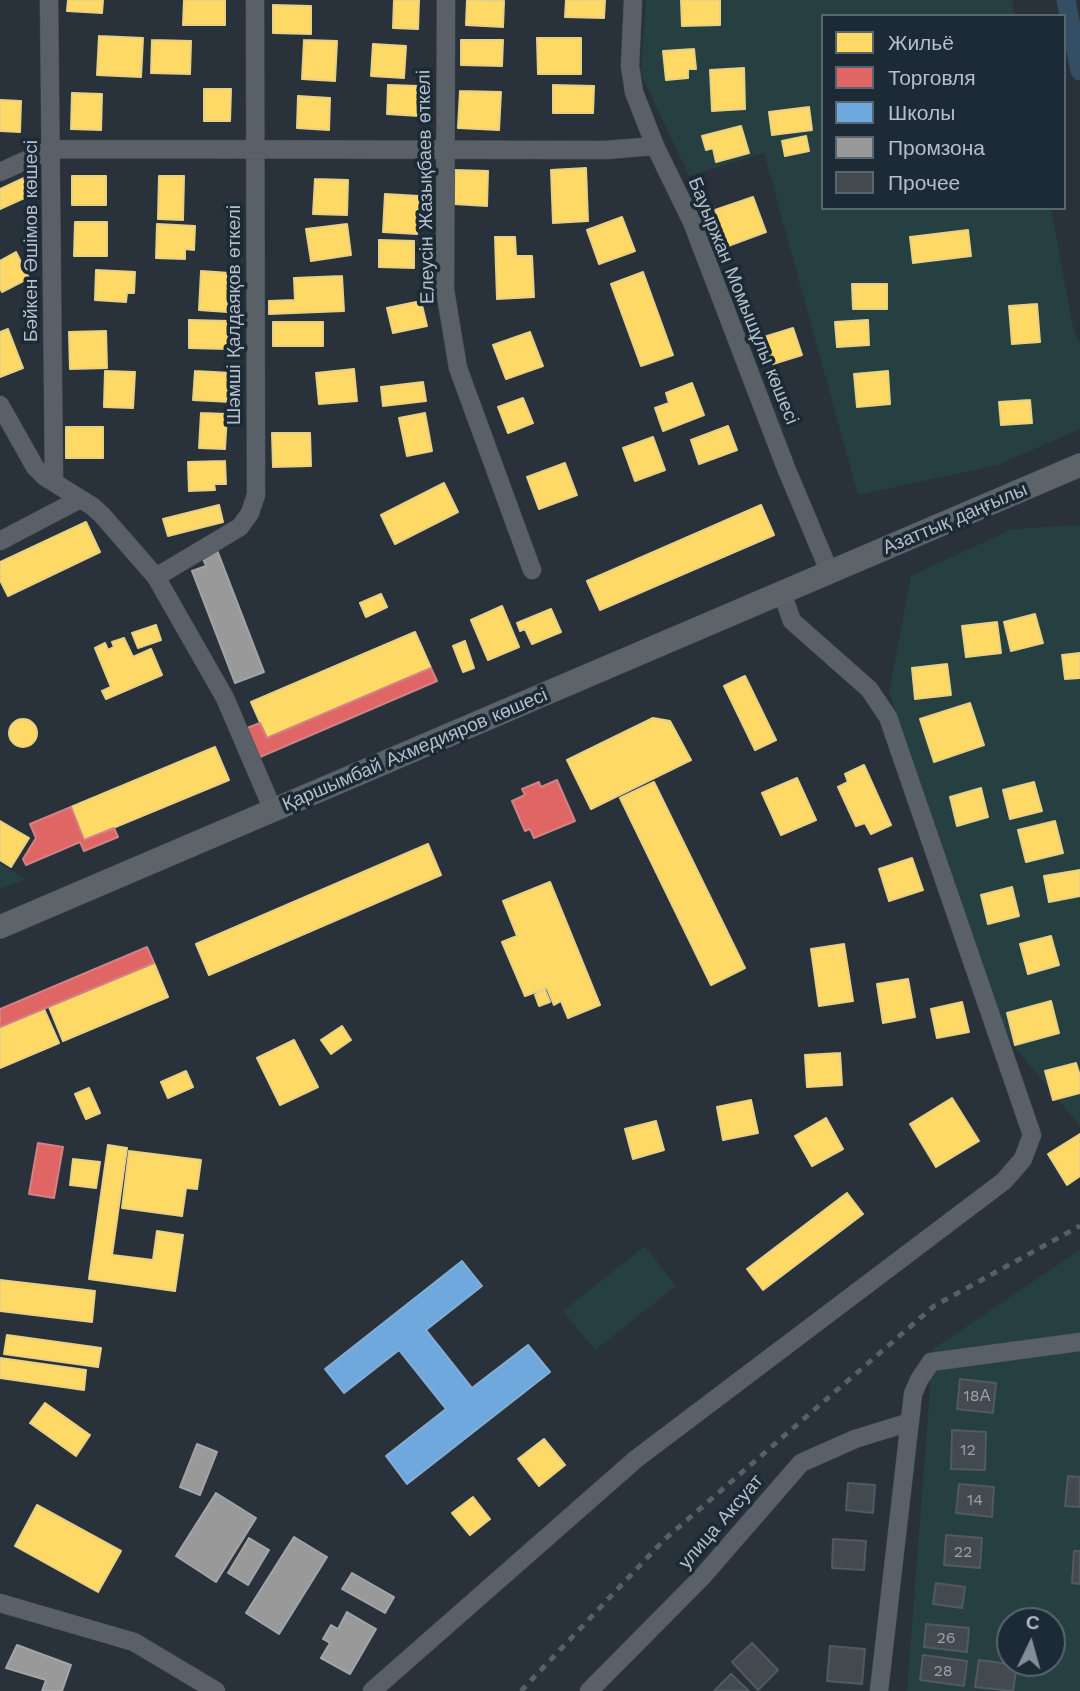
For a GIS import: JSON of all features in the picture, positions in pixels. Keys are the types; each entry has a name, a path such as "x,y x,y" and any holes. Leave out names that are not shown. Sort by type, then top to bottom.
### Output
{"main road":[{"name":"Азаттық даңғылы","path":"830,573 1080,465"},
{"name":"Қаршымбай Ахмедияров көшесі","path":"0,926 830,573"}],"street":[{"name":"Бәйкен Әшімов көшесі","path":"49,0 54,481"},
{"name":"Шәмші Қалдаяқов өткелі","path":"156,577 240,527 250,513 256,495 255,0"},
{"name":"Елеусін Жазықбаев өткелі","path":"446,0 445,290 458,368 532,570"},
{"name":"Бауыржан Момышұлы көшесі","path":"633,0 630,66 634,92 655,146 692,222 786,468 830,573"},
{"path":"0,172 51,149 607,150 655,146"},
{"path":"0,405 35,467 45,477 102,515 156,577 225,698 273,810"},
{"path":"0,541 80,499"},
{"path":"372,1691 636,1459 1004,1181 1023,1158 1032,1135 888,717 869,689 792,621 782,593"},
{"path":"879,1691 913,1394 931,1363 1080,1342"},
{"name":"улица Аксуат","path":"589,1691 702,1577 801,1463 855,1439 910,1422"},
{"path":"0,1603 134,1642 216,1691"}],"green space":[{"path":"646,0 1012,0 1015,14 821,14 821,210 1051,210 1073,328 1080,345 1080,429 998,465 858,495 764,153 689,176 641,74"},
{"path":"1080,525 1080,1126 1008,1039 889,692 911,576 1012,529"},
{"path":"0,863 25,879 0,889"},
{"path":"645,1246 676,1286 595,1350 563,1311"},
{"path":"1080,1250 1080,1691 907,1691 933,1349"}],"building: Жильё":[{"path":"68,0 103,0 102,13 67,11"},
{"path":"184,0 225,0 225,25 183,25"},
{"path":"394,0 419,0 418,29 393,28"},
{"path":"467,0 504,1 503,27 466,25"},
{"path":"566,0 605,0 604,18 565,17"},
{"path":"681,0 720,0 720,25 682,26"},
{"path":"273,5 311,6 311,34 273,33"},
{"path":"99,36 143,38 141,77 97,75"},
{"path":"537,38 581,38 581,74 538,74"},
{"path":"152,40 191,41 190,74 151,73"},
{"path":"304,40 337,41 335,81 302,79"},
{"path":"461,40 503,40 502,66 461,65"},
{"path":"373,44 406,46 404,78 371,76"},
{"path":"694,49 696,69 688,69 688,78 666,80 663,51"},
{"path":"744,68 745,109 712,111 710,70"},
{"path":"388,85 420,86 419,116 387,114"},
{"path":"553,85 594,86 593,113 553,113"},
{"path":"204,89 231,89 230,121 204,121"},
{"path":"460,91 501,92 499,130 458,128"},
{"path":"72,93 102,94 101,130 71,129"},
{"path":"298,96 330,98 329,130 297,128"},
{"path":"0,100 21,101 20,132 0,131"},
{"path":"809,107 812,130 772,135 769,112"},
{"path":"741,126 749,153 716,162 713,148 706,150 702,136"},
{"path":"806,136 809,151 785,156 782,141"},
{"path":"586,168 588,221 553,223 551,170"},
{"path":"455,170 488,171 487,206 454,204"},
{"path":"72,176 106,176 106,205 72,205"},
{"path":"159,176 184,176 183,220 158,219"},
{"path":"26,177 33,194 0,209 0,189"},
{"path":"315,179 348,180 347,215 313,214"},
{"path":"385,194 419,196 417,234 383,232"},
{"path":"753,197 766,232 728,246 715,210"},
{"path":"622,217 635,251 599,264 587,230"},
{"path":"75,222 107,222 107,256 74,256"},
{"path":"157,224 195,226 194,250 185,249 185,259 156,258"},
{"path":"347,224 351,255 311,261 306,229"},
{"path":"968,230 971,256 913,263 910,237"},
{"path":"495,237 515,237 516,256 532,256 534,297 497,299"},
{"path":"379,240 414,241 414,268 379,267"},
{"path":"16,252 29,278 2,292 0,261"},
{"path":"96,270 135,272 134,293 127,293 126,302 95,300"},
{"path":"201,271 230,273 228,312 199,310"},
{"path":"643,272 673,355 641,366 611,284"},
{"path":"342,276 344,311 269,314 269,301 295,300 294,278"},
{"path":"852,284 887,284 887,309 853,309"},
{"path":"421,301 427,326 393,333 387,308"},
{"path":"1037,304 1040,342 1012,344 1009,306"},
{"path":"189,320 229,321 228,349 189,348"},
{"path":"868,320 869,345 837,347 835,322"},
{"path":"273,322 323,322 323,346 273,346"},
{"path":"793,328 802,355 773,364 764,337"},
{"path":"8,329 23,368 0,377 0,332"},
{"path":"106,331 107,368 70,369 69,332"},
{"path":"530,332 543,366 506,379 493,345"},
{"path":"354,369 357,401 319,404 316,373"},
{"path":"105,371 135,372 133,408 104,407"},
{"path":"195,371 232,373 231,402 193,400"},
{"path":"888,371 890,404 857,407 854,374"},
{"path":"423,382 426,401 383,406 381,387"},
{"path":"692,383 704,415 663,431 655,408 669,403 666,393"},
{"path":"523,398 533,423 508,433 498,407"},
{"path":"1030,400 1032,423 1001,425 999,402"},
{"path":"201,413 227,414 225,449 199,448"},
{"path":"425,413 432,451 407,456 399,418"},
{"path":"728,426 737,450 699,464 691,440"},
{"path":"66,427 103,427 103,458 66,458"},
{"path":"272,433 310,433 311,466 273,467"},
{"path":"653,437 665,470 635,481 623,448"},
{"path":"225,461 226,484 214,484 215,490 189,491 188,462"},
{"path":"565,463 577,495 539,509 527,477"},
{"path":"444,483 458,512 395,544 381,515"},
{"path":"219,505 223,522 168,536 163,519"},
{"path":"761,505 774,535 600,610 587,581"},
{"path":"86,522 100,552 8,596 0,580 0,562"},
{"path":"381,594 387,607 366,617 360,603"},
{"path":"502,606 519,647 488,660 471,620"},
{"path":"551,609 561,632 532,644 525,629 520,631 517,623"},
{"path":"1035,614 1043,643 1011,651 1004,622"},
{"path":"997,622 1001,653 966,657 962,626"},
{"path":"156,625 161,640 138,648 132,633"},
{"path":"415,632 431,668 267,738 251,702"},
{"path":"124,638 133,657 151,649 162,675 106,699 102,691 111,687 95,648 105,643 108,650 114,647 112,642"},
{"path":"465,641 474,668 463,672 453,646"},
{"path":"1080,653 1080,678 1065,679 1062,655"},
{"path":"947,664 951,695 915,699 912,668"},
{"path":"745,676 776,740 755,750 724,686"},
{"path":"970,703 984,745 934,762 920,719"},
{"path":"653,718 670,721 691,760 591,809 567,760"},
{"path":"23,719 33,723 37,733 33,743 23,747 13,743 9,733 13,723"},
{"path":"215,747 229,780 84,840 71,807"},
{"path":"864,765 891,825 871,834 865,823 856,826 838,787 848,782 845,774"},
{"path":"797,778 816,820 781,835 762,793"},
{"path":"654,782 745,968 711,985 620,798"},
{"path":"1034,782 1042,811 1010,819 1003,790"},
{"path":"981,788 988,817 957,826 950,797"},
{"path":"0,821 29,838 11,867 0,860"},
{"path":"1055,821 1063,853 1026,862 1018,830"},
{"path":"428,844 441,875 209,975 196,944"},
{"path":"912,858 923,890 889,901 879,869"},
{"path":"1080,870 1080,896 1049,902 1044,876"},
{"path":"550,882 600,1005 568,1018 561,1001 554,1005 547,988 525,996 502,942 517,936 503,901"},
{"path":"1012,887 1019,916 988,924 981,895"},
{"path":"1051,936 1059,965 1028,974 1020,944"},
{"path":"844,944 853,1001 819,1006 811,949"},
{"path":"154,963 168,997 63,1041 49,1007"},
{"path":"908,979 915,1017 883,1023 877,984"},
{"path":"545,990 550,1002 539,1006 535,995"},
{"path":"1051,1001 1059,1033 1015,1045 1007,1013"},
{"path":"962,1002 969,1032 937,1038 931,1009"},
{"path":"44,1009 59,1043 0,1068 0,1027"},
{"path":"342,1026 351,1040 331,1054 321,1040"},
{"path":"294,1040 318,1087 280,1105 257,1058"},
{"path":"840,1053 842,1085 807,1087 805,1055"},
{"path":"1076,1063 1080,1076 1080,1093 1053,1100 1045,1071"},
{"path":"186,1071 193,1087 168,1098 161,1082"},
{"path":"89,1088 100,1113 86,1119 75,1094"},
{"path":"952,1098 979,1141 936,1167 910,1124"},
{"path":"751,1100 758,1133 723,1140 717,1107"},
{"path":"826,1118 843,1149 812,1166 795,1136"},
{"path":"656,1121 664,1150 633,1159 625,1129"},
{"path":"1080,1134 1080,1176 1067,1185 1048,1154"},
{"path":"108,1145 127,1148 112,1255 153,1260 157,1231 183,1235 175,1291 89,1279"},
{"path":"129,1151 201,1160 197,1189 186,1188 182,1216 122,1208"},
{"path":"73,1159 100,1162 96,1188 70,1185"},
{"path":"847,1193 863,1214 763,1290 747,1269"},
{"path":"0,1280 95,1291 92,1322 0,1311"},
{"path":"7,1335 101,1348 98,1367 4,1354"},
{"path":"0,1358 86,1370 84,1390 0,1378"},
{"path":"45,1403 90,1435 76,1456 30,1423"},
{"path":"544,1439 565,1465 539,1486 518,1459"},
{"path":"473,1497 490,1519 470,1535 452,1513"},
{"path":"37,1505 121,1551 98,1592 15,1546"}],"building: Торговля":[{"path":"431,668 437,681 260,757 247,728 260,723 267,738"},
{"path":"557,780 575,821 534,838 530,829 525,831 512,801 525,795 522,789 539,782 541,787"},
{"path":"71,807 84,840 114,828 118,837 84,851 80,842 26,865 23,859 36,838 30,824"},
{"path":"147,947 154,963 0,1027 0,1009"},
{"path":"38,1143 63,1147 54,1198 29,1194"}],"building: Школы":[{"path":"462,1261 482,1286 426,1330 472,1388 528,1345 550,1372 407,1484 386,1456 446,1409 399,1350 344,1393 325,1369"}],"building: Промзона":[{"path":"217,550 264,672 235,683 192,571 206,566 202,556"},
{"path":"197,1444 217,1452 200,1495 180,1487"},
{"path":"216,1493 256,1518 216,1582 176,1556"},
{"path":"294,1537 327,1557 279,1634 246,1613"},
{"path":"249,1538 269,1550 248,1585 228,1573"},
{"path":"352,1573 394,1597 385,1613 342,1589"},
{"path":"347,1612 376,1629 350,1674 321,1658 330,1643 323,1639 331,1625 338,1629"},
{"path":"17,1645 71,1665 62,1691 42,1691 46,1680 6,1668"}],"building: Прочее":[{"path":"960,1379 996,1383 993,1413 957,1409"},
{"path":"952,1430 986,1432 985,1470 951,1469"},
{"path":"1068,1476 1080,1477 1080,1507 1065,1506"},
{"path":"848,1483 875,1485 873,1513 846,1510"},
{"path":"959,1484 994,1487 992,1517 956,1513"},
{"path":"946,1535 982,1538 980,1568 944,1565"},
{"path":"833,1539 866,1541 864,1570 832,1568"},
{"path":"1074,1551 1080,1551 1080,1584 1072,1583"},
{"path":"936,1583 965,1587 962,1608 933,1604"},
{"path":"926,1624 969,1628 967,1652 924,1647"},
{"path":"752,1643 778,1670 758,1690 732,1662"},
{"path":"830,1646 865,1649 862,1684 827,1681"},
{"path":"923,1655 967,1661 964,1686 920,1680"},
{"path":"979,1660 996,1662 996,1677 1015,1677 1013,1691 975,1687"},
{"path":"731,1674 749,1691 714,1691"}],"waterway":[{"path":"1066,0 1080,71"}],"railway":[{"path":"521,1691 665,1539 934,1306 1080,1226"}]}
